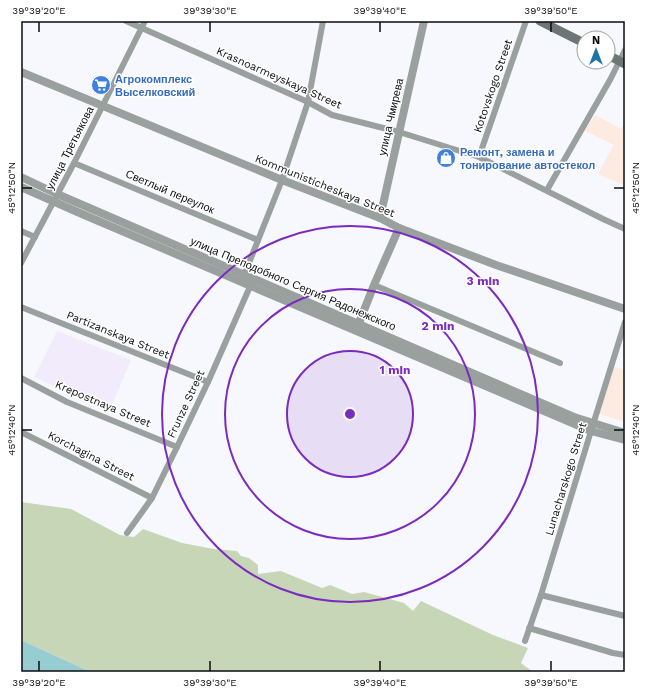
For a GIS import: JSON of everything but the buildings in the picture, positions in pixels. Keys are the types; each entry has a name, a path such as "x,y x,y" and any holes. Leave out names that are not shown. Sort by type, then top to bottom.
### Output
{"main road":[{"path":"540,21 576,39"}],"street":[{"name":"Krasnoarmeyskaya Street","path":"126,21 332,114 399,132 479,157 625,229"},
{"name":"улица Третьякова","path":"21,263 74,163 145,21"},
{"path":"243,279 282,180 308,102 323,21"},
{"name":"улица Чмирева","path":"380,218 424,21"},
{"name":"Kotovskogo Street","path":"479,157 526,21"},
{"path":"547,190 610,80 622,62 625,50"},
{"name":"Kommunisticheskaya Street","path":"21,72 282,180 380,218 399,228 496,265 625,309"},
{"name":"Светлый переулок","path":"74,163 258,240"},
{"name":"улица Преподобного Сергия Радонежского","path":"21,177 252,283 357,328 574,417 592,427 625,440"},
{"name":"улица Преподобного Сергия Радонежского","path":"21,187 53,202 243,279"},
{"path":"357,328 399,228"},
{"path":"21,231 35,237"},
{"name":"Frunze Street","path":"127,533 152,498 208,382 252,283"},
{"path":"374,285 560,363"},
{"name":"Partizanskaya Street","path":"21,307 208,382"},
{"name":"Lunacharskogo Street","path":"525,641 541,595 625,322"},
{"name":"Krepostnaya Street","path":"21,378 67,402 177,446"},
{"name":"улица Преподобного Сергия Радонежского","path":"592,427 625,433"},
{"name":"Korchagina Street","path":"21,432 152,498"},
{"path":"541,595 625,616"},
{"path":"530,628 613,653 625,655"}],"shaded area":[{"path":"595,115 621,129 625,123 625,186 598,174 614,145 585,131"},
{"path":"57,331 131,360 109,411 34,377"},
{"path":"614,367 625,370 625,422 599,414"}],"green space":[{"path":"21,502 71,509 120,535 134,537 143,529 182,543 214,549 237,551 241,556 249,558 258,565 258,574 281,571 322,588 330,585 352,594 364,592 404,603 413,611 421,601 493,635 528,648 521,663 533,672 91,672 21,640"}],"water":[{"path":"21,640 82,668 91,672 21,672"}],"place":[{"name":"Агрокомплекс Выселковский","path":"101,85"},
{"name":"Ремонт, замена и тонирование автостекол","path":"446,158"}]}
